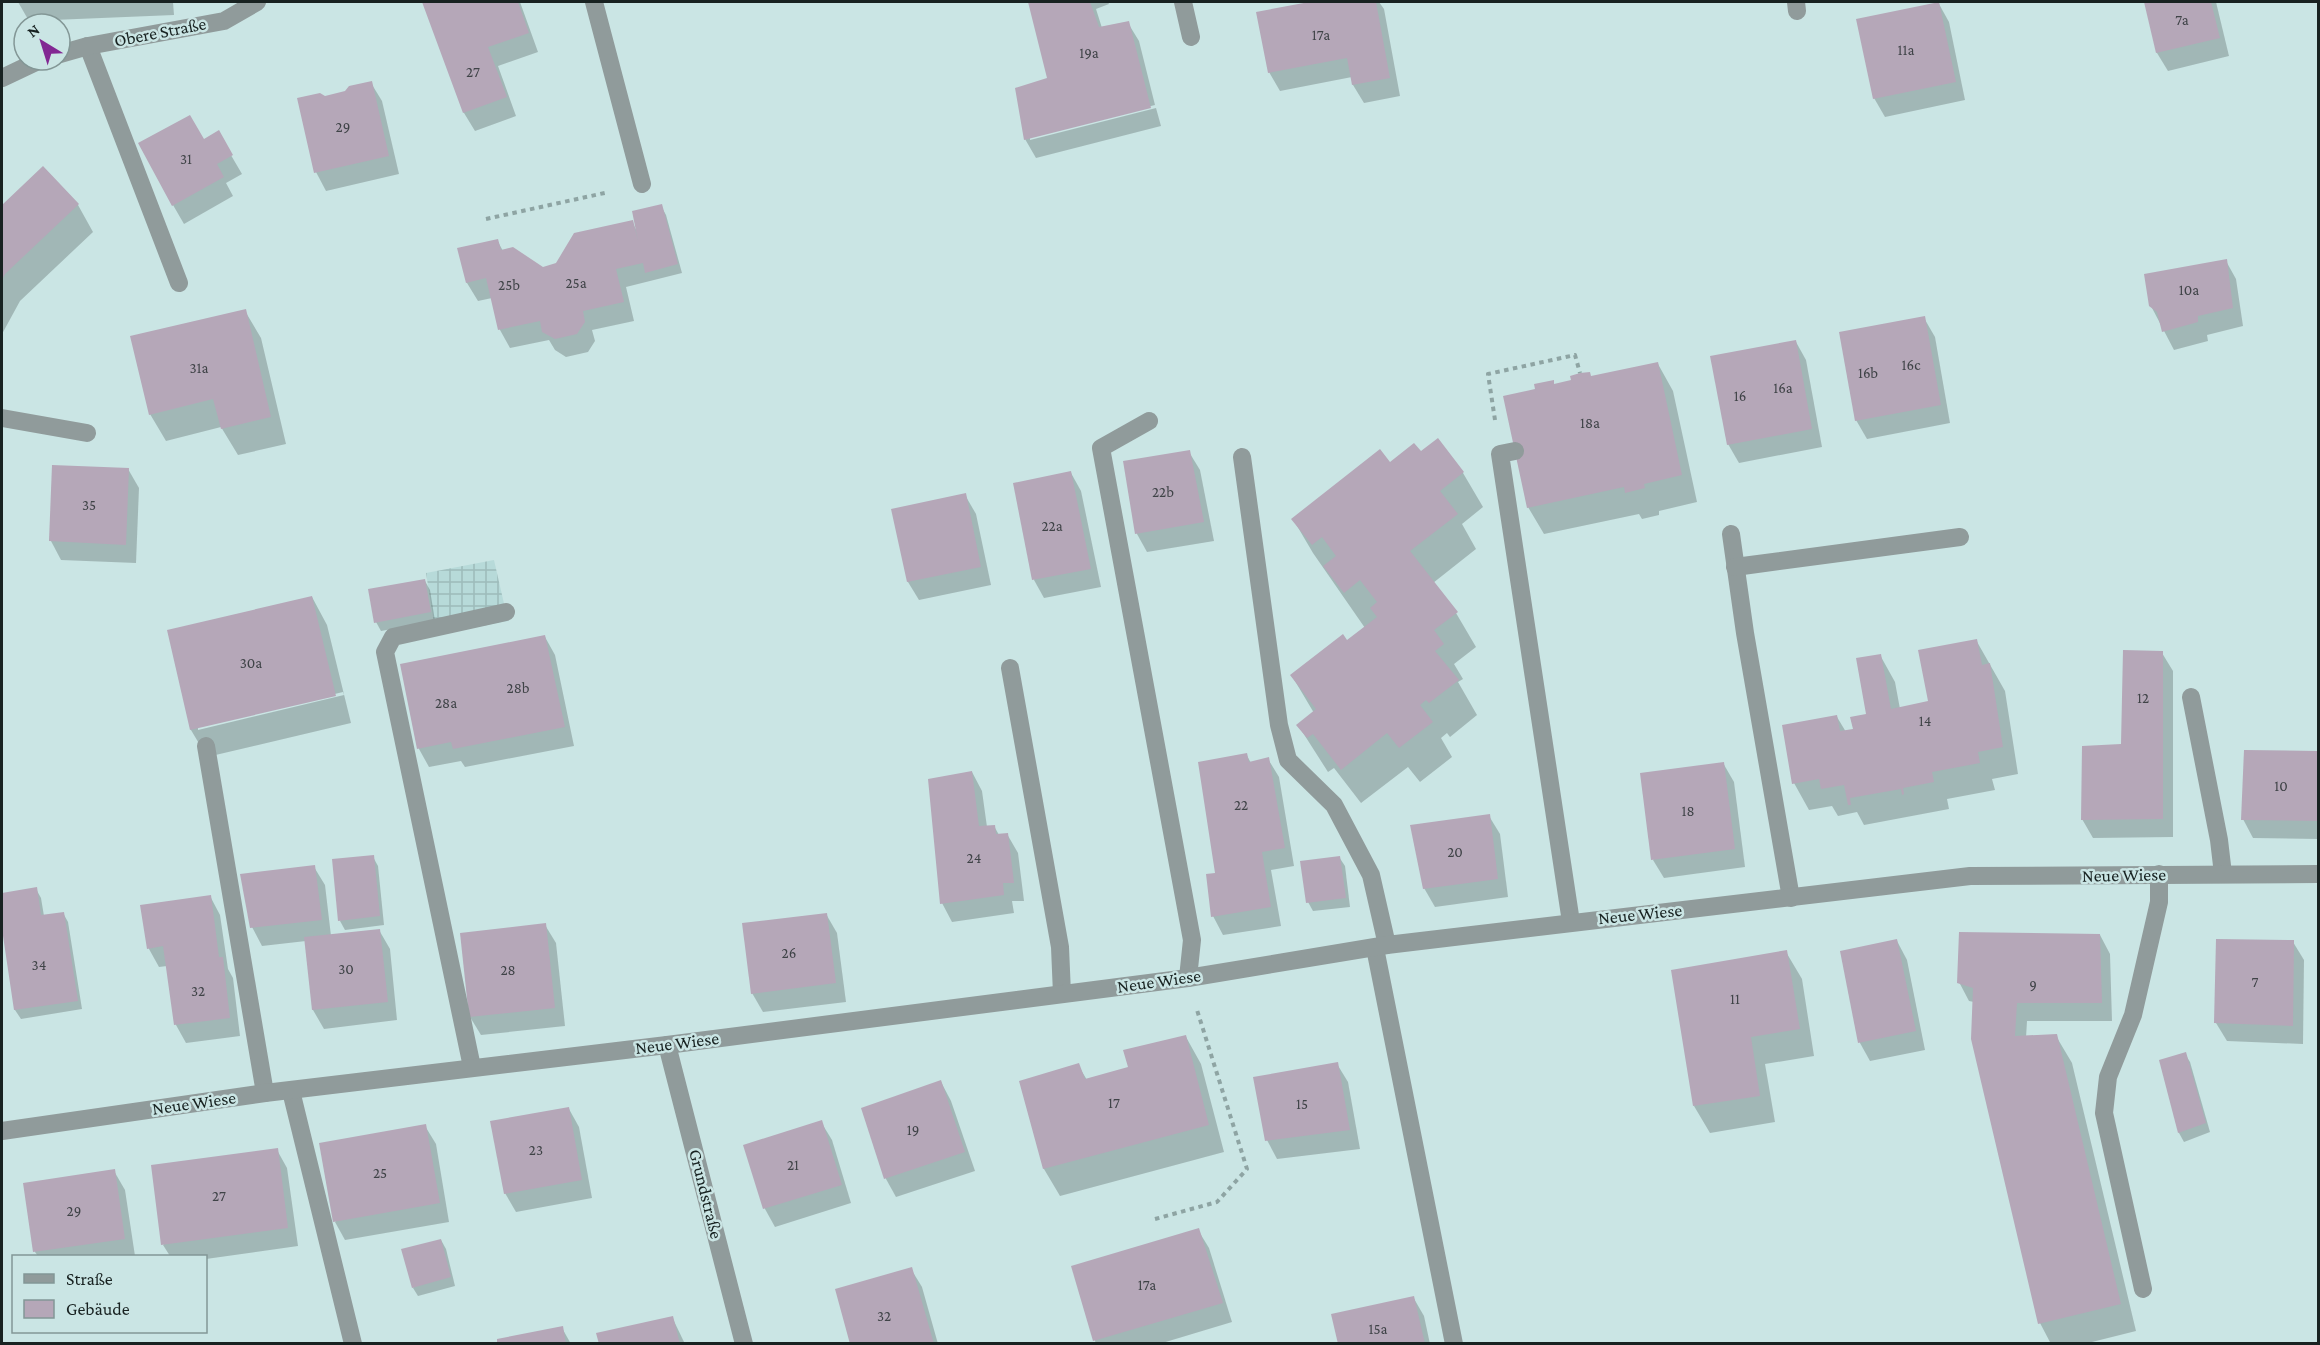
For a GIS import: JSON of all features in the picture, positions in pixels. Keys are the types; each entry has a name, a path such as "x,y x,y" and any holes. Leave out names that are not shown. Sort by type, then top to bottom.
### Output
{"street":[{"name":"Obere Straße","path":"72,51 224,21 257,2"},
{"path":"594,2 642,184"},
{"path":"1184,2 1191,37"},
{"path":"88,46 179,283"},
{"path":"2,418 87,433"},
{"path":"1149,420 1101,447 1192,940 1188,978"},
{"path":"1507,452 1571,922"},
{"path":"1242,457 1279,725 1288,760 1334,805 1371,874 1381,947 1454,1344"},
{"path":"1731,534 1791,898"},
{"path":"1735,567 1960,537"},
{"path":"472,1067 385,652 393,637 506,612"},
{"path":"1011,669 1060,947 1062,994"},
{"path":"2191,697 2219,840 2223,874"},
{"path":"206,746 265,1092"},
{"path":"2143,1289 2104,1113 2108,1077 2133,1015 2159,902 2158,874"},
{"name":"Neue Wiese","path":"2,1131 265,1092 291,1091 472,1067 668,1045 1188,978 1381,947 1571,922 1970,876 2319,874"},
{"name":"Grundstraße","path":"668,1045 744,1344"},
{"path":"291,1091 353,1344"}],"path":[{"path":"486,219 642,184"},
{"path":"1507,452 1488,374 1575,355 1580,373"},
{"path":"1155,1219 1217,1202 1247,1169 1188,978"}],"shaded area":[{"path":"494,560 508,621 436,635 426,573"}],"building":[{"path":"422,2 518,2 529,33 488,47 507,97 463,113"},
{"path":"1028,2 1090,2 1099,27 1129,21 1151,108 1024,140 1015,88 1047,78"},
{"path":"1309,2 1376,2 1390,78 1352,85 1347,58 1268,73 1256,12"},
{"path":"1939,2 1956,82 1873,99 1856,19"},
{"path":"2144,2 2211,2 2220,38 2156,53"},
{"path":"372,81 389,156 314,173 297,98 320,93 325,96 345,91 349,86"},
{"path":"190,115 204,139 219,130 233,155 217,164 224,177 172,206 138,143"},
{"path":"43,166 79,204 5,274 2,280 2,205"},
{"path":"662,204 678,264 645,273 643,263 616,269 624,302 583,311 585,322 577,334 555,339 542,332 540,321 498,330 486,278 466,283 457,248 498,239 501,250 513,247 543,267 556,263 574,233 633,220 638,241 632,211"},
{"path":"2227,259 2233,308 2198,316 2198,322 2162,332 2157,312 2149,306 2144,274"},
{"path":"246,309 271,417 221,429 213,399 149,415 130,336"},
{"path":"1925,316 1941,405 1855,421 1839,332"},
{"path":"1796,340 1812,429 1727,445 1710,356"},
{"path":"1658,362 1682,475 1644,484 1645,488 1625,493 1624,487 1527,508 1503,396 1535,389 1534,384 1554,380 1554,384 1571,380 1570,376 1580,373 1590,372 1591,376"},
{"path":"1438,438 1464,472 1440,491 1458,514 1410,551 1458,612 1434,630 1444,644 1435,651 1459,680 1429,703 1426,700 1420,705 1433,722 1399,748 1387,733 1341,770 1313,734 1307,738 1296,725 1316,709 1290,675 1343,634 1347,640 1377,617 1370,608 1377,602 1360,580 1344,593 1323,566 1336,556 1322,537 1312,545 1291,519 1380,449 1390,462 1414,443 1421,451"},
{"path":"1190,450 1204,522 1135,534 1123,461"},
{"path":"52,465 129,468 126,545 49,541"},
{"path":"1071,471 1091,569 1032,580 1013,483"},
{"path":"966,493 981,567 907,582 891,509"},
{"path":"425,579 431,612 374,623 368,589"},
{"path":"312,596 336,696 190,730 167,630"},
{"path":"545,635 565,727 453,749 451,742 417,749 400,664"},
{"path":"1977,639 1982,665 1990,663 2003,747 1978,752 1980,763 1932,772 1934,782 1903,788 1904,794 1902,795 1901,789 1850,798 1851,805 1848,805 1844,785 1821,789 1819,779 1792,784 1782,725 1837,715 1840,731 1853,729 1850,717 1866,714 1856,658 1881,654 1891,709 1928,701 1918,650"},
{"path":"2123,650 2163,651 2163,819 2081,820 2082,746 2121,744"},
{"path":"2244,750 2318,751 2318,821 2241,820"},
{"path":"1247,753 1249,762 1269,757 1285,848 1262,852 1271,907 1211,917 1206,874 1215,873 1198,762"},
{"path":"1724,762 1735,849 1651,860 1640,773"},
{"path":"972,771 979,826 995,825 996,834 1008,833 1014,883 1003,883 1004,895 940,904 928,779"},
{"path":"1490,814 1498,879 1423,889 1410,825"},
{"path":"374,855 380,916 338,921 332,859"},
{"path":"1340,856 1346,898 1306,903 1300,861"},
{"path":"315,865 322,920 250,928 240,874"},
{"path":"37,887 41,915 64,912 78,1001 14,1010 2,929 2,893"},
{"path":"211,895 219,957 223,957 230,1018 174,1025 163,946 147,949 140,905"},
{"path":"827,913 836,983 751,994 742,923"},
{"path":"546,923 555,1008 469,1017 460,933"},
{"path":"380,929 388,1002 312,1010 304,937"},
{"path":"1959,932 2100,934 2102,1003 2017,1003 2015,1036 2057,1034 2121,1304 2038,1324 1971,1039 1973,988 1957,983"},
{"path":"1897,939 1916,1031 1858,1043 1840,951"},
{"path":"2216,939 2294,940 2293,1026 2214,1023"},
{"path":"1787,950 1800,1029 1751,1037 1760,1096 1693,1106 1671,970"},
{"path":"1186,1035 1209,1125 1043,1169 1019,1081 1079,1063 1085,1079 1128,1067 1123,1050"},
{"path":"2186,1052 2206,1123 2178,1133 2159,1060"},
{"path":"1338,1062 1350,1130 1265,1141 1253,1077"},
{"path":"941,1080 965,1152 884,1179 861,1108"},
{"path":"569,1107 582,1180 504,1194 490,1121"},
{"path":"822,1120 842,1185 763,1209 743,1145"},
{"path":"426,1124 440,1203 333,1222 319,1143"},
{"path":"278,1148 288,1228 161,1245 151,1165"},
{"path":"115,1169 125,1239 33,1252 23,1183"},
{"path":"1199,1228 1223,1303 1093,1341 1071,1266"},
{"path":"441,1239 451,1277 412,1288 401,1249"},
{"path":"912,1267 934,1344 850,1344 835,1289"},
{"path":"1414,1296 1425,1344 1338,1344 1331,1314"},
{"path":"673,1316 680,1344 599,1344 596,1333"},
{"path":"563,1326 566,1344 497,1344 497,1339"}]}
